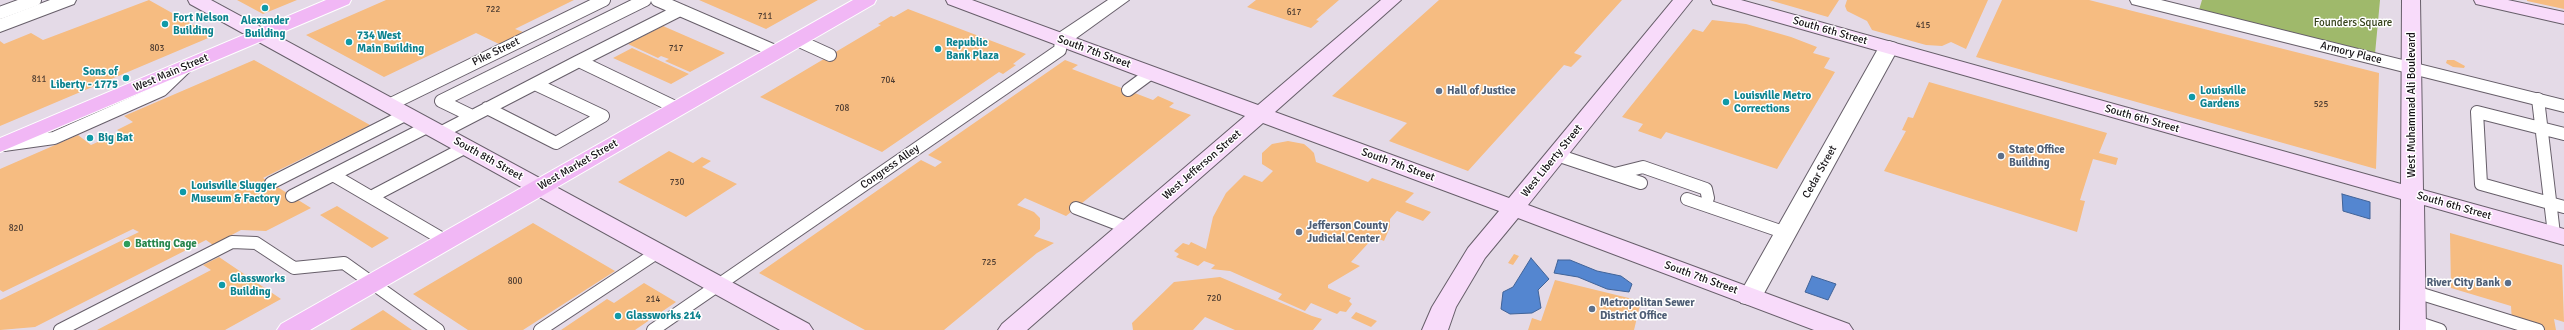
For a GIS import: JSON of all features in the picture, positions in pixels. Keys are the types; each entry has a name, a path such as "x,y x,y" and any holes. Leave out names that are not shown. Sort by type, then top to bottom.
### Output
{"main road":[{"name":"West Main Street","path":"1,146 342,0"},
{"name":"West Market Street","path":"290,330 867,0"}],"street":[{"path":"0,26 67,0"},
{"name":"South 8th Street","path":"197,0 800,330"},
{"name":"South 7th Street","path":"955,0 1840,330"},
{"name":"Congress Alley","path":"1062,40 1120,0"},
{"name":"West Jefferson Street","path":"1011,330 1392,0"},
{"name":"West Liberty Street","path":"1435,330 1444,307 1476,254 1683,0"},
{"name":"South 6th Street","path":"1720,0 2559,236"},
{"name":"Armory Place","path":"2139,0 2564,106"},
{"name":"West Muhammad Ali Boulevard","path":"2411,0 2413,68 2413,326"},
{"path":"2483,0 2564,18"},
{"name":"Cedar Street","path":"1750,297 1889,47"}],"lane":[{"path":"0,13 35,0"},
{"name":"Pike Street","path":"271,182 398,110 604,0"},
{"path":"472,116 441,101 645,0"},
{"path":"657,0 777,52"},
{"path":"292,196 333,175 434,130 472,116 680,10"},
{"path":"797,40 830,55"},
{"name":"Congress Alley","path":"653,330 1060,50 1062,40"},
{"path":"579,61 677,108"},
{"path":"1128,90 1151,73"},
{"path":"487,108 556,143 603,116 535,84"},
{"path":"2538,99 2551,203 2559,236"},
{"path":"2564,134 2477,112 2481,184 2564,207"},
{"path":"371,197 466,147"},
{"path":"1557,155 1615,174 1628,186 1642,183"},
{"path":"1615,174 1643,167 1706,189 1712,203"},
{"path":"333,175 446,241"},
{"path":"1687,199 1712,203 1786,233"},
{"path":"1076,208 1128,228"},
{"path":"60,330 232,242 256,243 294,268 344,263 371,284 438,330"},
{"path":"540,330 658,252"},
{"path":"2412,291 2538,330"},
{"path":"2413,326 2440,330"}],"green space":[{"name":"Founders Square","path":"2202,0 2380,0 2375,54 2199,10"}],"water":[{"path":"2342,194 2370,202 2370,219 2343,211"},
{"path":"1531,258 1549,279 1538,290 1541,308 1532,313 1510,314 1501,309 1503,292 1513,287"},
{"path":"1558,260 1570,260 1597,271 1621,276 1632,284 1629,292 1607,289 1578,277 1554,273"},
{"path":"1812,276 1836,284 1828,300 1805,292"}],"building":[{"path":"149,0 213,36 0,126 0,41 4,44 31,33 43,40"},
{"name":"Alexander Building","path":"237,0 297,0 263,14"},
{"path":"386,0 574,0 515,29 523,32 499,44 476,33 384,77 306,35"},
{"path":"699,0 818,0 766,29"},
{"path":"1256,0 1339,0 1316,20 1319,21 1311,28 1247,7"},
{"name":"Hall of Justice","path":"1439,0 1622,0 1574,53 1582,56 1571,67 1564,65 1468,171 1389,141 1407,123 1332,96"},
{"path":"1769,0 1839,0 1828,17"},
{"path":"1847,0 1988,0 1966,49 1951,42 1942,46 1926,45 1872,30 1867,21 1847,11 1845,6"},
{"name":"Louisville Gardens","path":"2002,0 2089,0 2379,73 2376,169 1976,57"},
{"path":"2564,0 2564,9 2527,1"},
{"path":"908,9 1026,54 1013,64 1016,65 1003,74 999,72 882,152 760,97 881,25 878,24 891,16 894,17"},
{"name":"Louisville Metro Corrections","path":"1712,20 1746,24 1791,37 1817,47 1813,53 1830,58 1824,68 1835,72 1777,169 1666,132 1661,139 1638,131 1643,124 1622,117 1693,29 1703,32"},
{"path":"663,26 725,53 690,72 665,61 669,59 661,56 658,58 628,44"},
{"path":"632,48 689,74 671,84 613,58"},
{"name":"Louisville Slugger Museum & Factory","path":"254,60 370,125 263,178 311,208 266,231 241,230 213,245 206,240 35,327 0,330 0,300 139,232 133,229 3,292 0,290 0,169 78,135 91,145 120,132 117,130 133,122 124,116"},
{"path":"1065,60 1078,65 1072,69 1153,100 1158,96 1174,103 1169,107 1191,115 1066,216 1025,198 1017,205 1034,212 1040,218 1040,229 1034,236 1054,243 1037,253 944,330 865,330 759,273 921,160 935,167 942,162 928,155"},
{"path":"2447,60 2454,60 2465,66 2464,68 2453,67 2446,63"},
{"name":"State Office Building","path":"1929,82 2107,133 2099,153 2118,158 2116,165 2093,159 2080,200 2085,201 2077,232 1884,171 1906,131 1902,130 1908,117 1913,118"},
{"name":"Jefferson County Judicial Center","path":"1288,141 1304,144 1314,153 1316,162 1368,182 1372,178 1414,193 1405,202 1431,212 1423,221 1397,211 1390,219 1390,227 1384,241 1374,237 1351,262 1360,266 1328,285 1328,288 1351,298 1349,301 1352,304 1346,312 1340,311 1337,314 1311,303 1305,311 1278,299 1282,294 1230,271 1211,269 1215,265 1204,261 1198,266 1176,257 1179,254 1174,251 1183,243 1189,245 1191,242 1206,249 1213,217 1226,193 1244,175 1262,182 1273,171 1262,164 1262,153 1272,144"},
{"path":"669,151 693,163 702,157 711,161 702,167 737,184 686,217 618,182"},
{"path":"337,206 389,238 372,248 320,215"},
{"path":"533,223 615,271 523,330 468,330 413,294"},
{"name":"River City Bank","path":"2450,233 2562,265 2564,322 2554,319 2556,330 2540,330 2512,322 2511,306 2451,288"},
{"path":"1514,254 1519,256 1513,265 1508,263"},
{"name":"Glassworks Building","path":"219,257 281,299 225,330 97,330 211,270 203,265"},
{"path":"1220,277 1322,319 1313,330 1235,330 1205,317 1193,330 1133,330 1132,323 1174,282"},
{"name":"Metropolitan Sewer District Office","path":"1555,280 1641,301 1634,330 1528,330 1532,318 1541,321"},
{"name":"Glassworks 214","path":"644,283 676,302 635,330 561,330 607,299 614,303"},
{"path":"383,310 412,330 350,330"},
{"path":"1356,312 1377,321 1371,327 1351,318"}],"place":[{"name":"Alexander Building","path":"265,8"},
{"name":"Fort Nelson Building","path":"165,24"},
{"name":"734 West Main Building","path":"349,42"},
{"name":"Republic Bank Plaza","path":"938,49"},
{"name":"Sons of Liberty - 1775","path":"126,78"},
{"name":"Hall of Justice","path":"1439,91"},
{"name":"Louisville Gardens","path":"2192,97"},
{"name":"Louisville Metro Corrections","path":"1726,102"},
{"name":"Big Bat","path":"90,138"},
{"name":"State Office Building","path":"2001,156"},
{"name":"Louisville Slugger Museum & Factory","path":"183,192"},
{"name":"Jefferson County Judicial Center","path":"1299,232"},
{"name":"Batting Cage","path":"127,244"},
{"name":"River City Bank","path":"2508,283"},
{"name":"Glassworks Building","path":"222,285"},
{"name":"Metropolitan Sewer District Office","path":"1592,309"},
{"name":"Glassworks 214","path":"618,316"}]}
